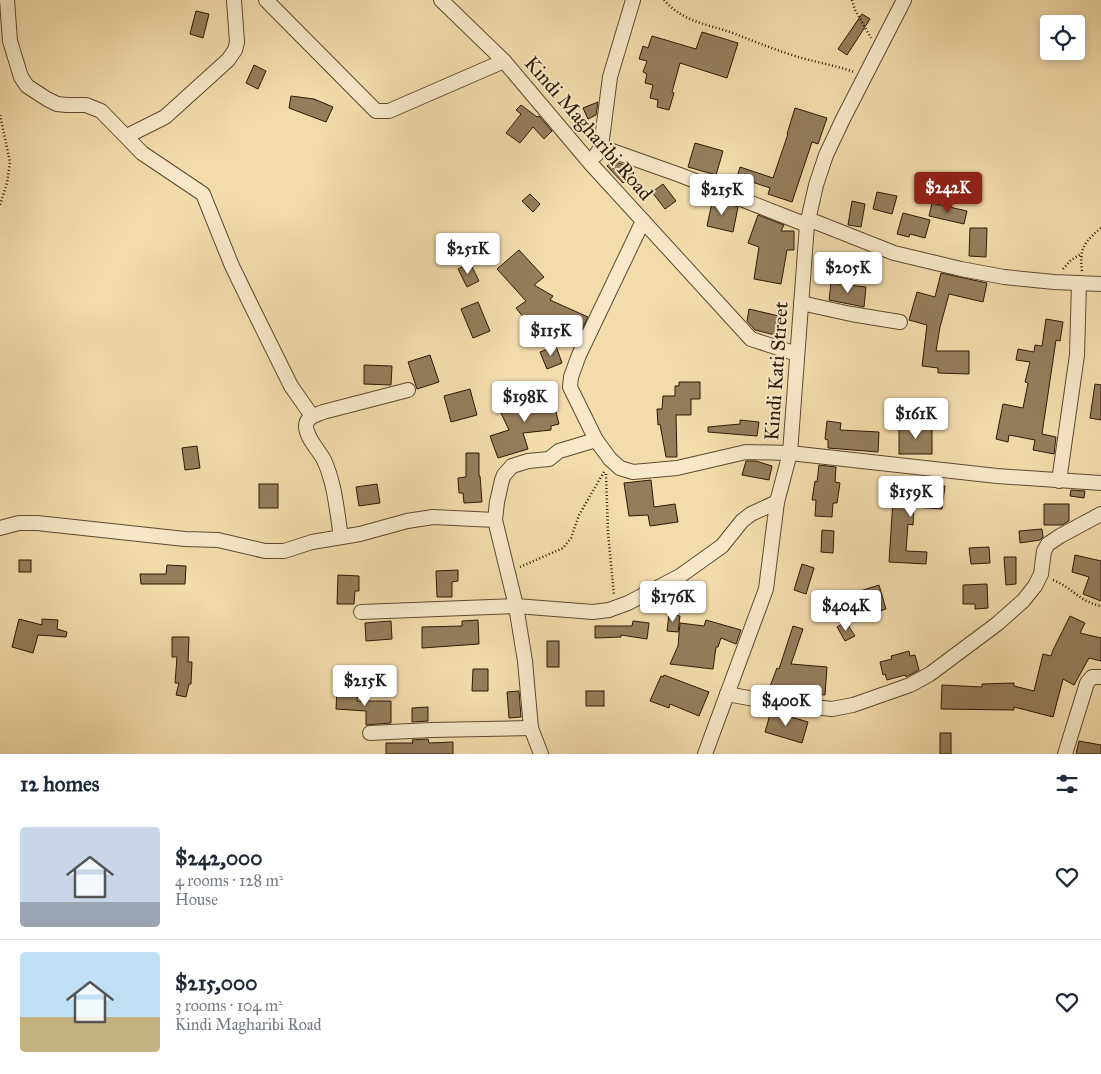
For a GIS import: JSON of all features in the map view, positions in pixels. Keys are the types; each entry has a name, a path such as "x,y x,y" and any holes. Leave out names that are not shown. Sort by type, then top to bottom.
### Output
{"street":[{"path":"7,0 10,41 22,77 28,86 57,104 86,105 101,111 142,153 203,194 232,266 249,301 291,386 312,416"},
{"path":"127,136 165,117 228,60 235,50 237,42 234,0"},
{"path":"266,0 376,111 389,111 504,61"},
{"name":"Kindi Magharibi Road","path":"442,0 504,61 591,164 751,340 797,354"},
{"path":"591,164 601,147 610,77 633,0"},
{"name":"Kindi Kati Street","path":"705,754 766,589 777,502 790,453 808,222 816,185 826,155 904,0"},
{"path":"601,147 894,253 1004,277 1101,284"},
{"path":"643,221 579,356 571,378 570,387 596,440 610,459 620,468 633,472 677,468 746,452 790,453 997,476 1101,483"},
{"path":"1059,481 1077,355 1081,283"},
{"path":"801,302 851,314 900,322"},
{"path":"341,537 328,472 324,460 308,434 306,424 312,416 408,390"},
{"path":"541,754 531,728 525,661 516,606 495,520 497,502 502,480 512,466 528,461 549,460 559,451 596,440"},
{"path":"362,612 516,606 593,612 616,607 628,603 680,576 722,546 742,521 751,514 777,502"},
{"path":"727,694 775,704 810,708 832,708 853,705 910,686 930,674 997,624 1023,601 1036,586 1041,574 1044,551 1048,544 1101,514"},
{"path":"0,528 37,523 185,540 218,540 265,551 284,551 312,542 360,534 406,521 433,517 495,520"},
{"path":"1065,754 1087,683 1092,677 1101,677"},
{"path":"370,733 531,728"}],"path":[{"path":"664,0 682,16 691,20 779,51 831,64 865,76"},
{"path":"852,0 855,10 878,50"},
{"path":"0,114 10,162 10,171 0,205"},
{"path":"1081,283 1081,254 1085,242 1101,228"},
{"path":"1054,282 1066,265 1081,254"},
{"path":"508,572 563,548 571,538 579,515 606,470 608,533 616,607"},
{"path":"1041,574 1065,586 1089,604 1101,606"}],"building":[{"path":"196,11 209,14 203,38 190,34"},
{"path":"862,14 870,19 847,55 838,49"},
{"path":"702,32 738,43 727,78 680,63 669,110 657,107 658,100 650,98 653,85 645,83 647,74 643,72 647,61 639,59 643,46 648,48 652,36 696,49"},
{"path":"254,65 266,71 258,89 246,83"},
{"path":"291,96 314,99 333,107 326,122 289,108"},
{"path":"598,102 596,115 588,119 583,108"},
{"path":"521,105 537,117 539,116 552,131 544,139 533,127 520,143 506,133 521,114 516,110"},
{"path":"795,108 827,118 818,144 812,142 792,202 768,194 770,188 737,177 740,167 773,178"},
{"path":"695,143 723,151 716,175 688,167"},
{"path":"613,161 627,166 634,173 623,183 607,166"},
{"path":"663,184 676,201 665,209 652,192"},
{"path":"877,192 897,196 892,214 873,209"},
{"path":"530,194 540,204 533,212 522,201"},
{"path":"713,198 738,207 733,232 707,226"},
{"path":"852,201 865,204 861,227 848,225"},
{"path":"932,203 967,211 964,224 929,216"},
{"path":"903,213 930,220 925,238 910,234 909,237 897,234"},
{"path":"758,215 784,225 781,231 794,231 794,250 787,250 781,284 754,279 759,247 748,243"},
{"path":"970,228 987,228 986,257 969,256"},
{"path":"519,250 544,277 534,285 553,296 550,300 588,317 575,344 534,326 532,328 516,308 526,301 497,269"},
{"path":"470,263 479,281 467,287 458,269"},
{"path":"941,273 987,283 983,302 949,294 940,327 936,351 969,351 969,374 938,373 938,368 922,366 927,325 909,320 917,292 935,297"},
{"path":"831,283 866,287 864,307 829,300"},
{"path":"478,302 490,331 473,338 461,309"},
{"path":"749,309 783,317 779,336 755,330 747,321"},
{"path":"1046,319 1063,322 1060,341 1056,340 1042,434 1056,437 1054,454 1033,450 1035,440 1009,435 1008,442 996,439 1003,404 1023,408 1028,383 1025,382 1030,362 1016,360 1018,349 1034,352 1035,345 1042,346"},
{"path":"556,346 562,363 547,369 540,352"},
{"path":"430,355 439,382 417,389 408,362"},
{"path":"364,365 392,366 391,385 364,384"},
{"path":"679,382 700,382 700,399 691,399 691,415 676,415 677,457 666,457 660,424 658,425 657,409 662,409 663,396 675,396 675,386 679,386"},
{"path":"1095,384 1101,385 1101,420 1090,418"},
{"path":"470,389 477,415 451,422 444,396"},
{"path":"551,392 559,424 551,426 551,430 523,433 528,449 498,458 490,436 509,430 501,413 514,407 512,402"},
{"path":"740,420 759,422 757,436 708,432 708,427 740,424"},
{"path":"827,421 841,423 840,430 879,432 878,452 828,448 828,440 825,439"},
{"path":"899,426 932,426 932,454 899,454"},
{"path":"197,446 200,468 185,470 182,448"},
{"path":"466,453 479,453 482,502 464,503 463,493 459,493 458,478 466,477"},
{"path":"746,461 756,461 772,466 769,480 742,475"},
{"path":"819,465 836,467 835,482 840,483 837,503 833,503 832,517 815,516 816,500 812,500"},
{"path":"651,480 654,507 675,504 678,522 650,526 648,515 629,516 624,483"},
{"path":"909,483 945,486 942,509 914,507 913,525 908,524 906,551 927,552 926,564 889,562 894,484 909,485"},
{"path":"259,484 278,484 278,508 259,508"},
{"path":"377,484 380,503 359,506 356,487"},
{"path":"1071,490 1085,491 1084,498 1070,496"},
{"path":"1044,504 1069,504 1069,521 1062,525 1044,525"},
{"path":"1042,529 1043,537 1040,540 1020,543 1019,531"},
{"path":"822,530 834,531 833,553 821,552"},
{"path":"989,547 990,563 971,564 969,548"},
{"path":"1075,555 1101,561 1101,601 1083,594 1089,577 1072,572"},
{"path":"1004,557 1016,557 1016,584 1006,585"},
{"path":"19,560 31,560 31,572 19,572"},
{"path":"802,564 814,568 806,594 794,590"},
{"path":"167,565 186,566 185,584 141,584 140,574 166,574"},
{"path":"458,570 458,581 452,582 452,597 437,597 436,571"},
{"path":"338,575 359,576 359,591 355,591 354,604 337,604"},
{"path":"987,584 988,608 975,609 975,604 963,604 963,585"},
{"path":"879,585 886,609 864,616 857,592"},
{"path":"669,614 680,616 678,632 667,631"},
{"path":"1070,616 1085,623 1080,633 1101,638 1101,661 1089,658 1074,685 1063,679 1053,717 1014,707 1014,710 941,709 942,685 982,687 982,684 1014,683 1014,686 1034,691 1043,654 1051,656"},
{"path":"19,619 42,625 42,619 58,620 57,629 67,632 66,637 38,635 33,653 12,647"},
{"path":"478,620 479,644 422,648 422,627 462,626 462,621"},
{"path":"706,620 741,630 736,644 721,638 718,647 716,647 713,669 670,664 678,646 680,623 704,626"},
{"path":"391,621 392,639 366,641 365,623"},
{"path":"633,621 649,623 647,639 621,635 621,637 595,638 595,626 632,626"},
{"path":"846,622 855,636 845,641 837,627"},
{"path":"793,626 803,629 791,664 827,667 825,695 790,692 788,696 769,689 777,668 779,669"},
{"path":"172,637 189,637 188,662 192,662 191,684 189,684 186,697 176,695 179,683 175,683 177,657 172,657"},
{"path":"547,641 559,641 559,667 547,667"},
{"path":"909,651 910,656 915,655 919,670 906,677 905,675 887,680 885,674 883,675 880,662 892,659 891,656"},
{"path":"473,669 488,669 488,691 472,691"},
{"path":"664,675 709,692 699,716 670,704 669,708 650,701 661,676 663,677"},
{"path":"337,690 358,690 357,701 391,701 391,723 366,725 366,711 336,709"},
{"path":"519,691 521,717 509,718 507,692"},
{"path":"586,691 604,691 604,706 586,706"},
{"path":"428,707 428,721 412,722 412,708"},
{"path":"771,711 808,722 802,743 765,732"},
{"path":"940,733 951,733 951,754 940,754"},
{"path":"428,739 429,743 453,742 453,754 386,754 386,743 413,743 412,740"},
{"path":"1079,741 1101,745 1101,754 1076,754"}]}
